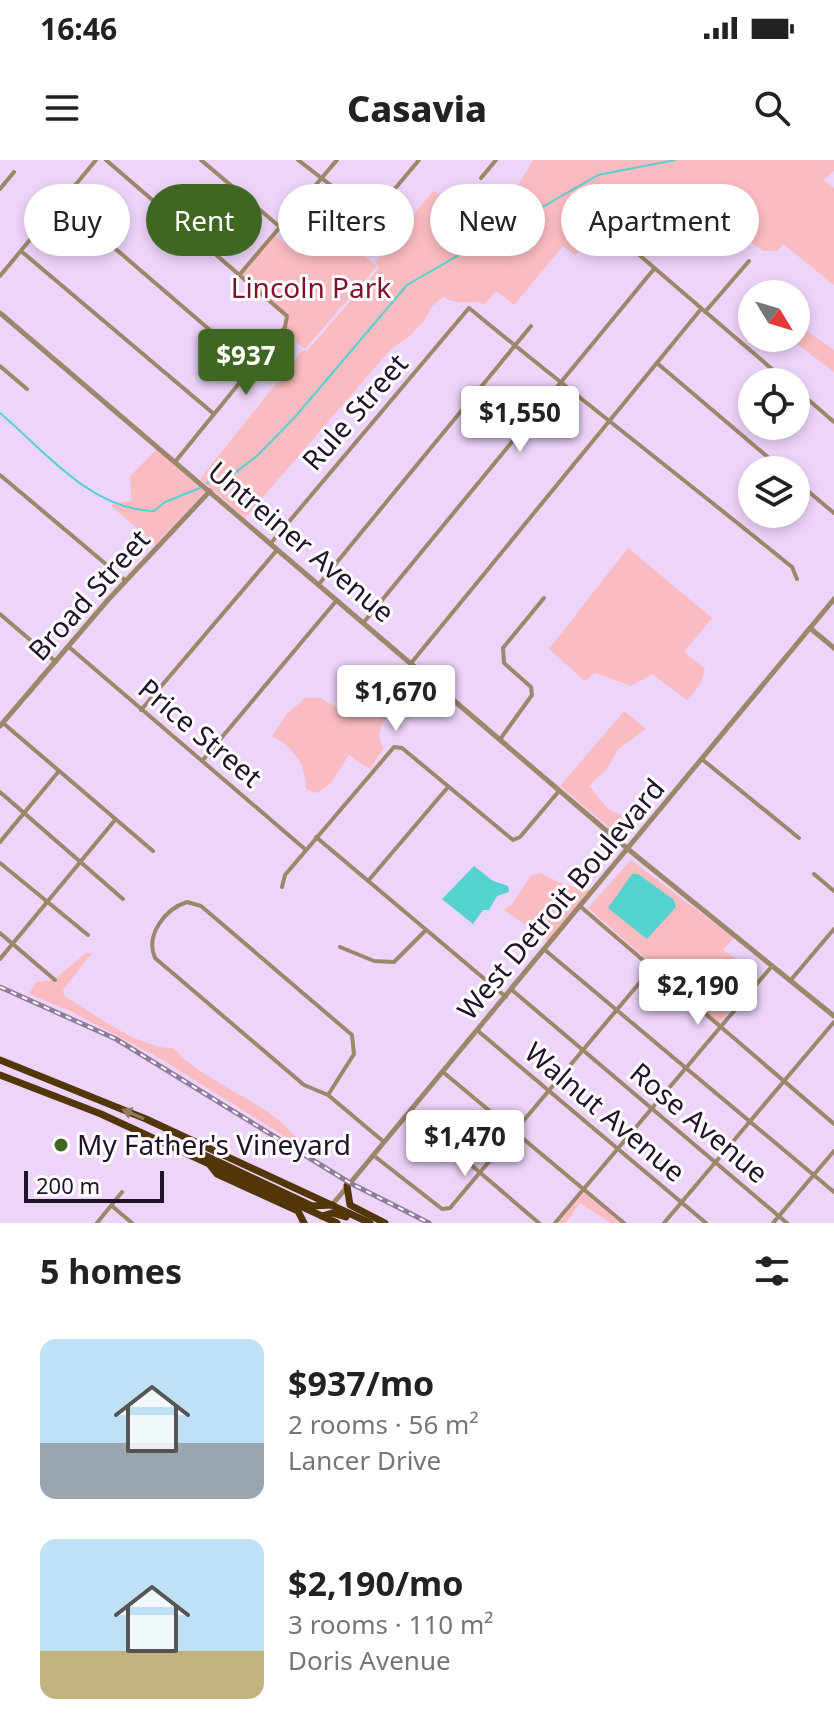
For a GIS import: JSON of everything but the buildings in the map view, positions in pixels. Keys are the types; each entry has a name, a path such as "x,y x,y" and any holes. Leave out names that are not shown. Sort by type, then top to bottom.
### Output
{"highway":[{"path":"0,1063 46,1078 146,1119 370,1223"},
{"path":"0,1075 180,1150 320,1220 337,1223"},
{"path":"180,1150 189,1148 312,1206 332,1205"},
{"path":"208,1163 217,1174 298,1211 304,1223"},
{"path":"347,1186 350,1205 385,1223"},
{"path":"320,1220 332,1213 359,1223"}],"street":[{"path":"76,184 96,160"},
{"path":"106,160 284,312 287,319 285,327 175,462"},
{"path":"201,160 278,225"},
{"path":"298,160 368,214 377,210 419,160"},
{"path":"317,184 337,160"},
{"path":"481,178 496,160"},
{"path":"0,189 14,172"},
{"path":"240,274 278,229"},
{"path":"0,276 24,247"},
{"path":"21,251 214,414"},
{"path":"124,256 253,367"},
{"path":"640,256 770,368"},
{"path":"412,662 657,363 749,261"},
{"path":"364,622 654,269"},
{"name":"Rule Street","path":"271,543 469,308 514,346"},
{"name":"Untreiner Avenue","path":"0,313 629,850 834,1019"},
{"path":"319,584 531,326"},
{"path":"514,346 792,567 797,579"},
{"path":"657,363 767,456"},
{"path":"0,366 27,389"},
{"path":"810,401 834,422"},
{"path":"0,475 126,581"},
{"name":"Broad Street","path":"2,724 126,581 210,491"},
{"path":"810,493 834,513"},
{"path":"141,710 278,549"},
{"path":"501,738 532,695 531,687 504,663 503,648 544,598"},
{"path":"202,761 337,599"},
{"name":"West Detroit Boulevard","path":"320,1220 834,599"},
{"path":"0,614 56,662"},
{"path":"810,628 834,648"},
{"name":"Price Street","path":"69,647 306,850"},
{"path":"2,724 153,851"},
{"path":"282,887 285,875 394,747 402,748 513,840 520,837 560,789"},
{"path":"703,760 799,838"},
{"path":"0,842 59,771"},
{"path":"368,881 448,787"},
{"path":"0,792 123,899"},
{"path":"0,959 115,820"},
{"path":"316,837 506,997"},
{"path":"0,863 88,935"},
{"path":"814,874 834,891"},
{"path":"328,1095 354,1054 354,1040 349,1030 201,906 187,902 171,911 152,938 152,954 158,963 304,1085 328,1095 384,1142"},
{"path":"581,907 834,1124"},
{"path":"790,981 834,929"},
{"path":"340,947 374,961 394,962 426,930"},
{"path":"0,933 55,980"},
{"path":"545,950 834,1192"},
{"path":"555,1223 772,966"},
{"path":"373,1155 444,1210 480,1172 652,968"},
{"name":"Rose Avenue","path":"512,990 787,1223"},
{"path":"664,1223 834,1019"},
{"name":"Walnut Avenue","path":"478,1031 706,1223"},
{"path":"443,1072 624,1223"},
{"path":"409,1112 539,1223"},
{"path":"773,1223 834,1151"},
{"path":"97,1223 122,1192"},
{"path":"112,1206 132,1223"}],"green space":[{"path":"533,160 834,160 834,171 823,180 834,188 834,285 783,244 777,251 759,248 759,184 561,184 561,248 514,305 496,291 485,304 443,297 432,306 424,321 410,336 391,349 245,518 200,479 303,350 307,351 379,268 375,262 380,256 414,256 414,214 430,195 430,256 545,256 545,184 519,184"},
{"name":"Lincoln Park","path":"274,234 278,237 278,256 364,256 377,266 305,349 283,330 286,316 240,274 255,256 262,256 262,248"},
{"path":"810,333 834,350 834,372 808,352 810,352"},
{"path":"157,449 206,491 156,544 111,506 131,501 130,476"},
{"path":"628,548 712,618 684,652 705,669 700,685 687,700 652,674 631,686 595,673 585,681 549,649"},
{"path":"368,684 395,696 387,706 392,711 382,724 379,736 383,749 370,769 349,755 330,784 317,793 306,789 301,764 287,746 272,736 287,714 305,698 321,698 340,710"},
{"path":"624,711 646,729 618,749 607,769 589,786 608,809 622,815 611,829 560,786"},
{"path":"631,860 734,938 723,950 741,963 726,983 742,996 719,1023 588,908"},
{"path":"540,873 565,885 592,891 549,942 504,910 513,903 530,876"},
{"path":"86,953 92,953 63,990 64,996 131,1036 159,1047 173,1048 188,1062 277,1119 305,1149 161,1059 70,1011 29,994 36,982 52,980 56,983 56,978"},
{"path":"584,1193 620,1223 611,1223 580,1203 566,1223 558,1223"}],"shaded area":[{"path":"474,866 493,881 508,886 509,892 497,896 489,910 483,910 473,924 442,899"},
{"path":"632,874 638,874 674,900 676,907 647,939 608,908"}],"waterway":[{"path":"207,483 231,476 258,455 295,417 407,285 598,175 675,160"},
{"path":"0,413 70,476 110,501 154,511 165,502 200,488"}],"railway":[{"path":"0,987 116,1039 350,1183 429,1223"}],"place":[{"name":"My Father's Vineyard","path":"61,1145"}]}
